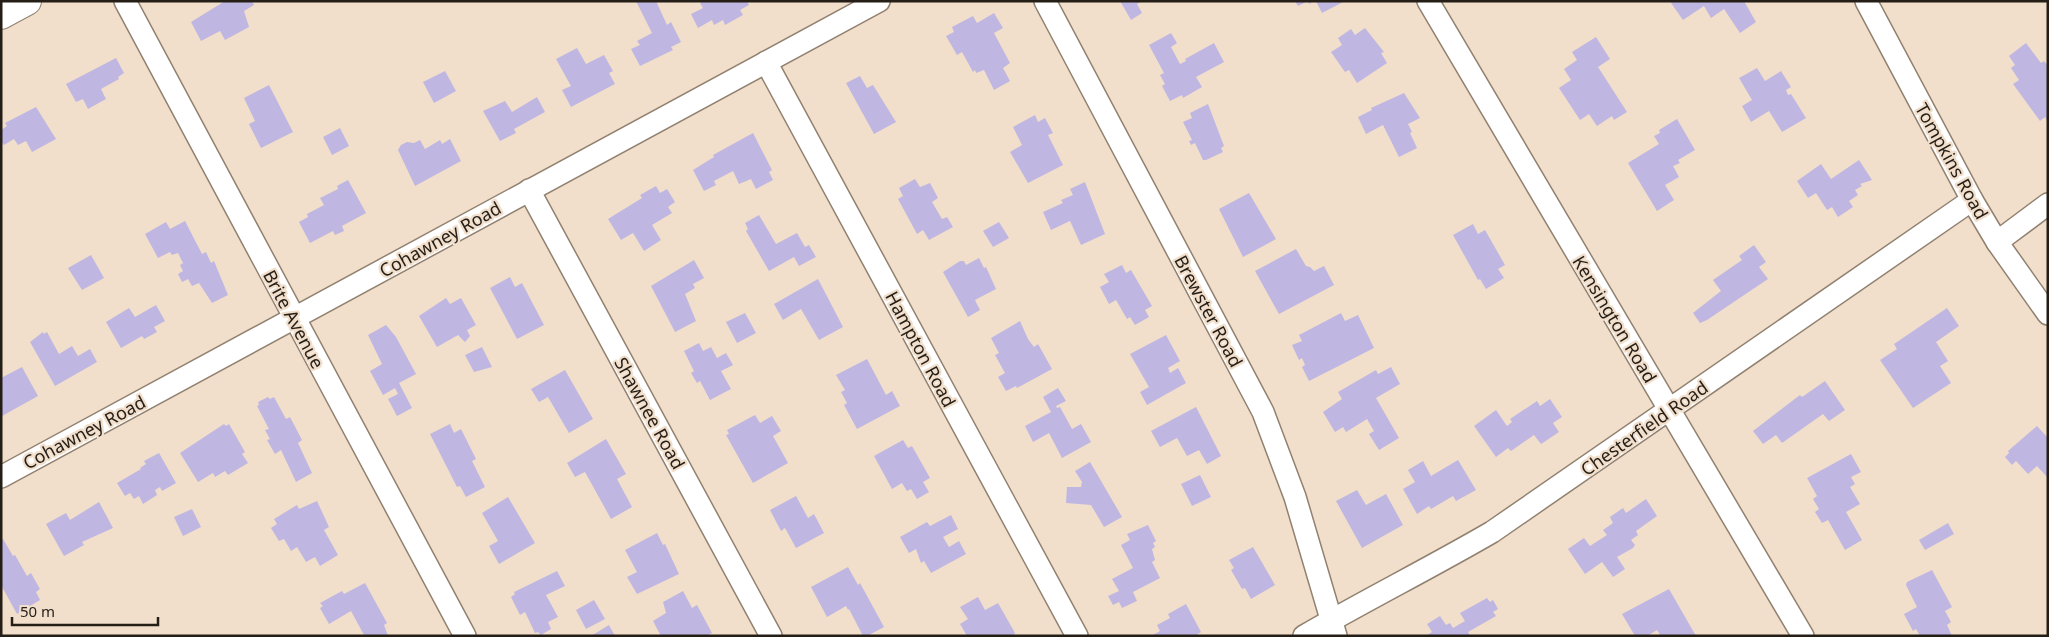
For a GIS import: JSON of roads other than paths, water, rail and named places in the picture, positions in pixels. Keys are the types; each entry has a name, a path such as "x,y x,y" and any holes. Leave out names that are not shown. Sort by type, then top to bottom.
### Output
{"main road":[{"path":"1,15 27,1"}],"street":[{"name":"Brite Avenue","path":"125,1 465,636"},
{"name":"Cohawney Road","path":"1,477 879,1"},
{"name":"Brewster Road","path":"1045,1 1264,412 1295,497 1334,627"},
{"name":"Kensington Road","path":"1428,1 1803,636"},
{"name":"Tompkins Road","path":"1866,1 1972,200 1997,242 2048,314"},
{"name":"Hampton Road","path":"766,62 1077,636"},
{"name":"Shawnee Road","path":"529,190 771,636"},
{"name":"Chesterfield Road","path":"1304,636 1334,627 1492,532 1972,200"},
{"path":"1997,242 2048,204"}]}
